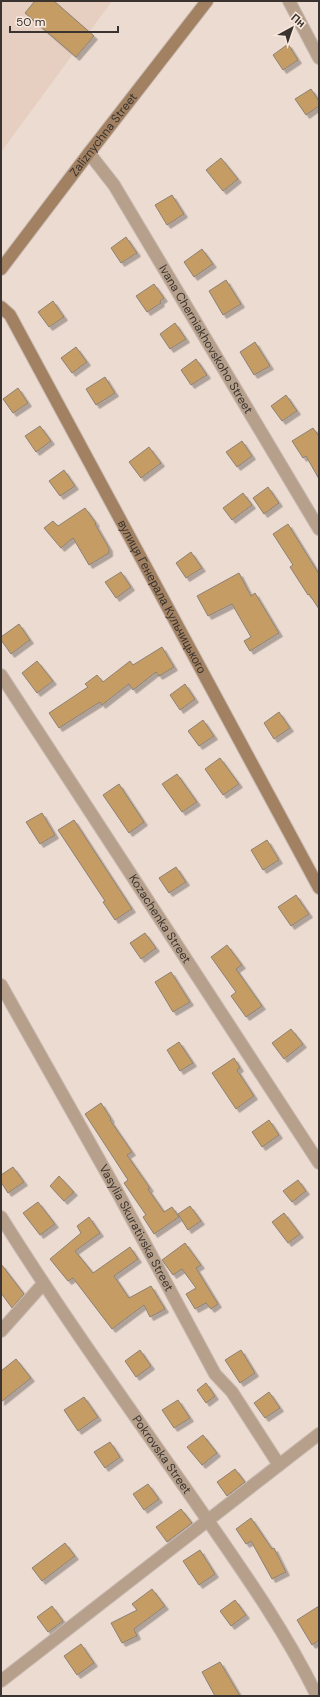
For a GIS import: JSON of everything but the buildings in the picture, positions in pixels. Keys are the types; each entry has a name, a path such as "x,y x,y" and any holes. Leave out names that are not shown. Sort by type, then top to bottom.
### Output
{"street":[{"name":"Zaliznychna Street","path":"1,269 207,1"},
{"path":"289,1 319,58"},
{"name":"Ivana Cherniakhovskoho Street","path":"89,153 114,185 319,529"},
{"name":"вулиця Генерала Кульчицького","path":"1,307 10,315 319,888"},
{"name":"Kozachenka Street","path":"1,675 319,1163"},
{"name":"Vasylia Skurativska Street","path":"1,985 119,1195 215,1374 232,1392 279,1465"},
{"name":"Pokrovska Street","path":"1,1217 43,1284 257,1590 303,1668 317,1696"},
{"path":"1,1331 43,1284"},
{"path":"1,1681 319,1434"}],"shaded area":[{"path":"1,1 112,1 1,152"}]}
